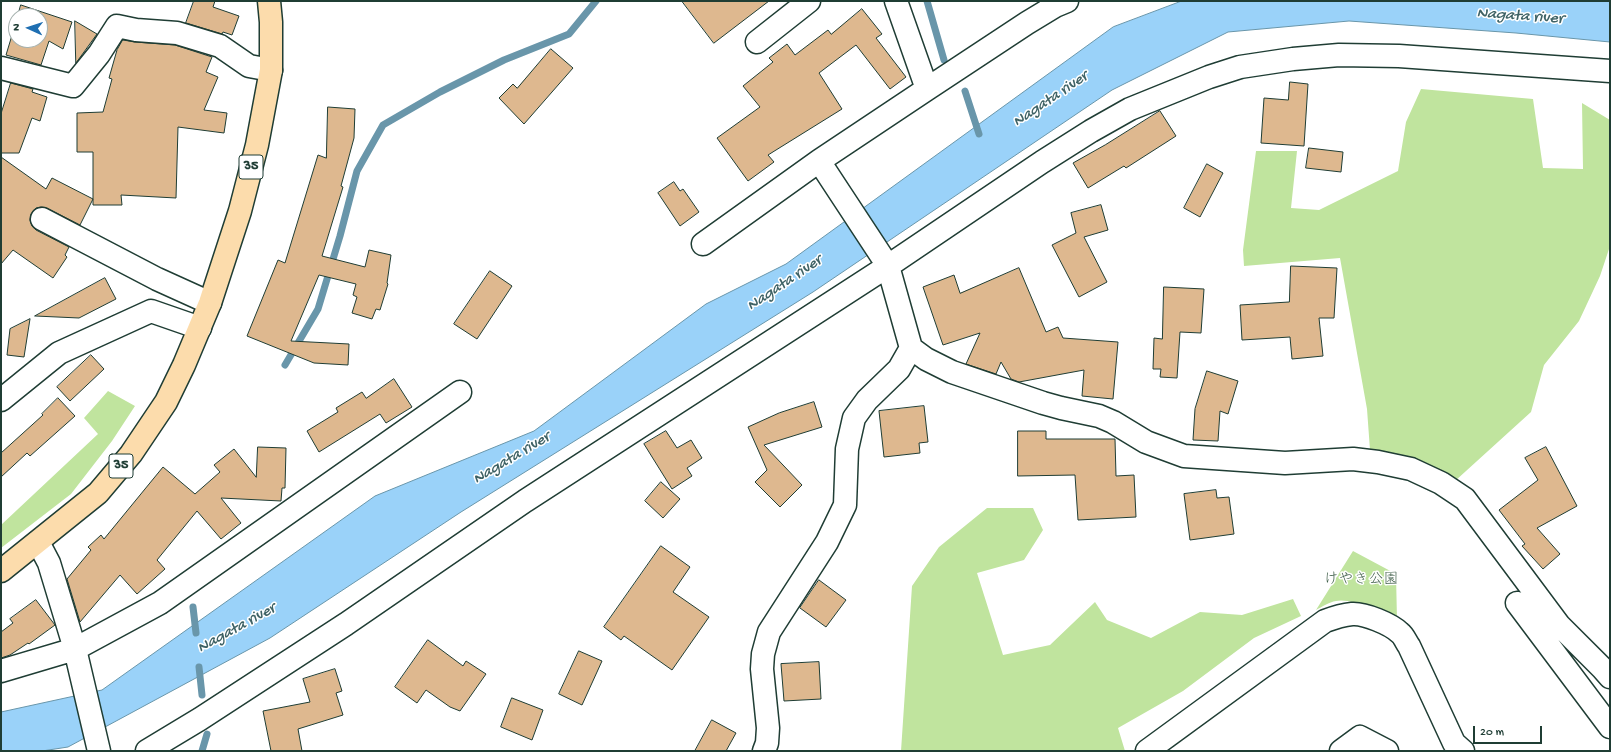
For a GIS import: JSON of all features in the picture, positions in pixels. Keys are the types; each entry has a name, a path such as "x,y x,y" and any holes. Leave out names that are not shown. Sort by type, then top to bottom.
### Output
{"main road":[{"name":"35","path":"1,571 98,493 131,454 166,402 184,366 210,303 240,211 257,145 271,70 271,22 269,1"}],"street":[{"path":"896,1 927,89"},
{"path":"703,244 819,161 927,89 1055,6 1068,1"},
{"path":"757,42 799,4"},
{"path":"1,68 73,86 99,54 117,26 136,30 177,33 220,46 249,66 271,70"},
{"path":"147,751 207,715 346,624 525,501 888,266 1042,162 1091,131 1130,109 1240,67 1293,59 1339,55 1399,56 1610,71"},
{"path":"819,161 888,266 911,348 926,359 952,372 1061,408 1099,416 1113,422 1146,442 1184,456 1285,462 1353,458 1411,469 1441,483 1465,499 1559,625 1610,677"},
{"path":"42,218 157,279 210,303"},
{"path":"1,400 59,353 151,310 200,328"},
{"path":"764,751 768,728 762,669 763,654 769,632 827,542 844,505 848,449 854,418 867,400 899,369 911,348"},
{"path":"1,671 74,648 160,604 460,392"},
{"path":"38,542 49,564 74,648 100,751"},
{"path":"1517,603 1610,727"},
{"path":"1147,751 1324,621 1341,615 1354,614 1372,618 1401,633 1409,646 1455,748"},
{"path":"1341,751 1360,737 1387,751"}],"green space":[{"path":"1421,89 1533,99 1543,168 1583,169 1582,103 1610,120 1610,246 1600,276 1579,321 1544,365 1531,412 1455,481 1370,450 1367,409 1340,258 1244,266 1243,250 1256,151 1297,151 1291,208 1319,210 1398,171 1406,122"},
{"path":"108,391 135,406 112,441 71,494 1,548 1,525 98,434 84,418"},
{"path":"987,508 1033,508 1043,530 1024,560 977,573 1003,655 1050,645 1095,602 1107,620 1151,638 1200,612 1242,615 1293,599 1301,616 1254,638 1183,691 1118,728 1125,751 901,751 912,586 939,547"},
{"name":"けやき公園","path":"1353,551 1396,574 1397,620 1367,607 1342,600 1331,602 1316,610"}],"water":[{"name":"Nagata river","path":"1182,1 1610,1 1610,42 1516,33 1349,21 1228,32 1112,90 813,292 461,512 270,638 68,747 42,751 1,751 1,712 102,690 375,496 534,431 706,304 786,264 1113,27"}],"building":[{"path":"194,1 215,1 213,7 239,16 232,35 223,32 222,34 186,23"},
{"path":"682,1 769,1 714,43"},
{"path":"21,5 30,8 20,8"},
{"path":"862,9 882,34 876,38 906,77 890,89 856,45 819,73 842,109 768,155 774,162 748,181 717,138 760,107 743,86 773,62 769,58 787,44 795,55 828,30 831,34"},
{"path":"48,14 72,22 63,49 49,41 48,44"},
{"path":"75,21 97,34 76,63"},
{"path":"123,40 175,45 212,57 206,72 218,77 204,110 227,113 224,133 178,127 176,198 121,195 122,205 93,205 93,152 77,152 77,113 103,112 112,79 109,78 117,50"},
{"path":"8,48 47,48 41,65 6,55"},
{"path":"551,49 573,68 524,124 499,98 513,84 517,88"},
{"path":"1290,82 1308,84 1304,146 1261,143 1264,98 1288,100"},
{"path":"11,83 33,89 32,92 47,97 40,121 32,118 19,153 1,153 1,114"},
{"path":"328,107 355,109 354,138 341,186 343,187 322,256 365,267 369,250 391,255 388,284 380,310 376,309 372,319 352,313 357,297 353,295 356,284 319,275 291,341 349,344 348,365 314,363 247,336 278,260 285,263 318,155 326,158"},
{"path":"1160,111 1176,136 1126,168 1124,166 1088,188 1073,163"},
{"path":"1309,148 1343,152 1341,172 1306,168"},
{"path":"1,157 46,189 52,178 93,199 80,225 47,208 36,208 31,214 30,220 32,226 36,230 69,247 65,255 67,257 53,278 13,250 1,264"},
{"path":"1207,164 1223,173 1200,217 1184,208"},
{"path":"674,182 680,191 683,189 699,212 680,226 658,193"},
{"path":"1101,205 1108,230 1084,237 1107,282 1079,297 1052,245 1076,233 1071,213"},
{"path":"1291,266 1337,268 1334,318 1319,318 1323,356 1292,359 1290,337 1242,340 1240,305 1289,302"},
{"path":"1019,268 1046,332 1058,327 1063,338 1118,342 1113,399 1082,396 1084,370 1019,382 1011,379 1001,362 996,374 966,364 980,333 943,345 923,287 954,275 960,293"},
{"path":"490,271 512,286 477,339 454,324"},
{"path":"105,278 116,299 79,318 35,316"},
{"path":"1164,287 1204,289 1201,333 1180,332 1177,378 1160,377 1161,369 1153,369 1154,338 1162,339"},
{"path":"30,319 24,357 7,355 10,329"},
{"path":"91,355 104,369 70,401 57,387"},
{"path":"1207,371 1238,381 1228,414 1220,411 1218,441 1193,440 1195,409"},
{"path":"394,379 412,407 386,423 380,414 319,452 307,431 338,412 336,408 362,392 366,398"},
{"path":"58,398 75,416 30,456 27,453 1,477 1,453 43,415 42,414"},
{"path":"814,402 822,427 764,445 802,485 780,507 755,482 767,470 748,427 779,413"},
{"path":"924,406 928,442 919,443 920,453 884,457 879,411"},
{"path":"666,431 677,448 691,440 702,458 687,468 692,476 672,489 644,444"},
{"path":"1018,431 1046,431 1046,439 1115,439 1116,476 1134,475 1136,517 1078,520 1075,475 1018,476"},
{"path":"258,447 286,448 285,488 282,488 281,501 221,498 241,523 221,539 197,511 157,560 165,569 137,594 120,575 80,622 67,579 91,550 88,547 101,535 104,539 163,467 195,494 220,472 214,465 234,449 256,477"},
{"path":"1546,447 1577,506 1537,528 1560,554 1543,569 1522,546 1525,544 1499,510 1538,480 1525,458"},
{"path":"661,482 680,499 663,518 645,501"},
{"path":"1216,490 1217,498 1229,497 1234,534 1190,540 1184,494"},
{"path":"661,546 690,567 673,592 709,617 672,670 624,636 621,640 604,627"},
{"path":"819,580 846,600 826,627 800,608"},
{"path":"36,600 55,625 29,644 28,643 10,655 1,658 1,632 13,623 10,619"},
{"path":"428,640 463,666 466,661 486,674 460,711 450,707 426,690 417,703 395,687"},
{"path":"579,651 602,661 582,705 559,694"},
{"path":"819,662 821,699 784,701 781,664"},
{"path":"335,669 342,691 336,693 343,715 298,729 302,751 271,751 263,711 310,702 303,679"},
{"path":"512,698 543,710 532,740 501,727"},
{"path":"712,720 736,733 726,751 695,751"}],"waterway":[{"path":"285,365 318,309 340,236 357,171 383,125 440,92 504,60 569,34 596,1"},
{"path":"927,1 944,60"},
{"path":"965,91 979,134"},
{"name":"Nagata river","path":"193,607 196,633"},
{"path":"199,667 202,695"},
{"path":"202,751 207,734"}]}
